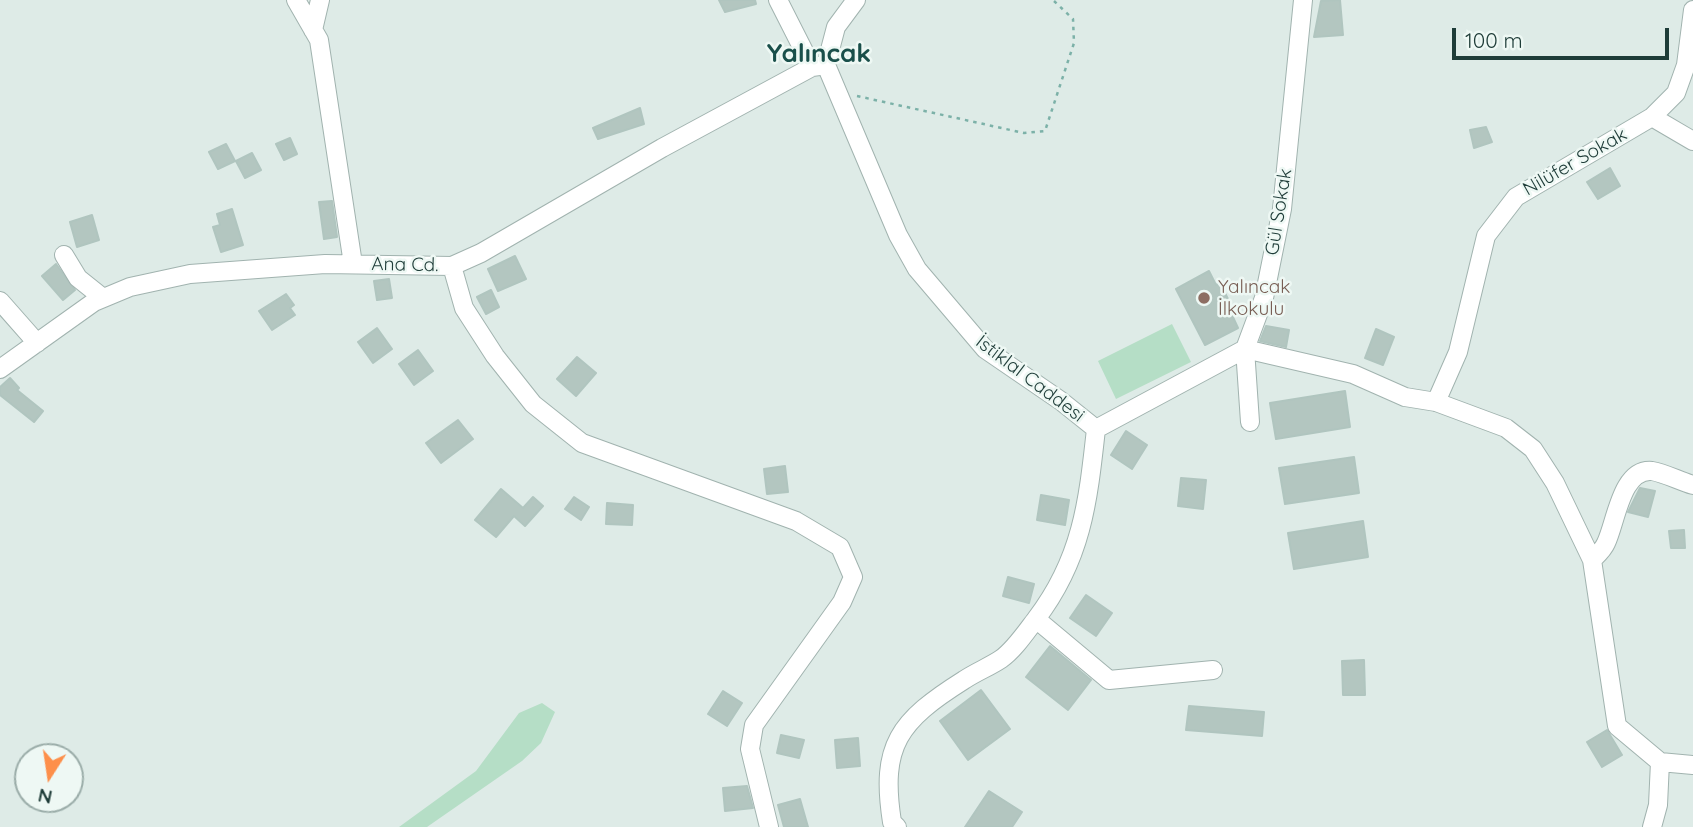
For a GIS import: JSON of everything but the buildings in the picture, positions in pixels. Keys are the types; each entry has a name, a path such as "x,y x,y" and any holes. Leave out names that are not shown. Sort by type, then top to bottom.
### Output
{"street":[{"path":"296,0 313,30 322,59 353,264"},
{"path":"313,30 320,0"},
{"name":"İstiklal Caddesi","path":"778,0 837,92 898,235 917,269 985,349 1061,401 1096,429 1090,483 1077,549 1058,586 1036,619 1003,658 964,680 919,713 893,744 886,775 892,826"},
{"path":"819,66 836,27 856,0"},
{"name":"Gül Sokak","path":"1250,422 1245,349 1264,298 1282,209 1303,0"},
{"name":"Nilüfer Sokak","path":"1436,402 1458,352 1486,236 1516,197 1652,117 1676,93 1686,65 1693,10"},
{"name":"Ana Cd.","path":"0,369 103,298 130,287 190,274 353,264 452,266 481,253 662,148 819,66"},
{"path":"1652,117 1693,141"},
{"path":"64,255 78,278 103,298"},
{"path":"452,266 464,308 495,356 533,404 582,443 796,521 840,547 853,577 842,602 754,725 750,749 769,827"},
{"path":"0,301 37,343"},
{"path":"1096,429 1245,349 1353,374 1405,397 1436,402 1506,428 1533,449 1555,483 1592,560 1617,726 1660,762 1693,765"},
{"path":"1592,560 1605,547 1619,512 1624,489 1633,477 1651,471 1693,485"},
{"path":"1036,619 1109,680 1213,670"},
{"path":"1652,827 1658,805 1660,762"}],"path":[{"path":"837,92 1024,133 1045,131 1074,43 1073,19 1053,0"}],"green space":[{"path":"1172,324 1191,362 1116,399 1098,361"},
{"path":"542,703 555,712 541,743 522,761 427,827 399,827 476,771 519,713"}],"place":[{"name":"Yalıncak İlkokulu","path":"1204,298"}],"district":[{"name":"Yalıncak","path":"819,54"}]}
